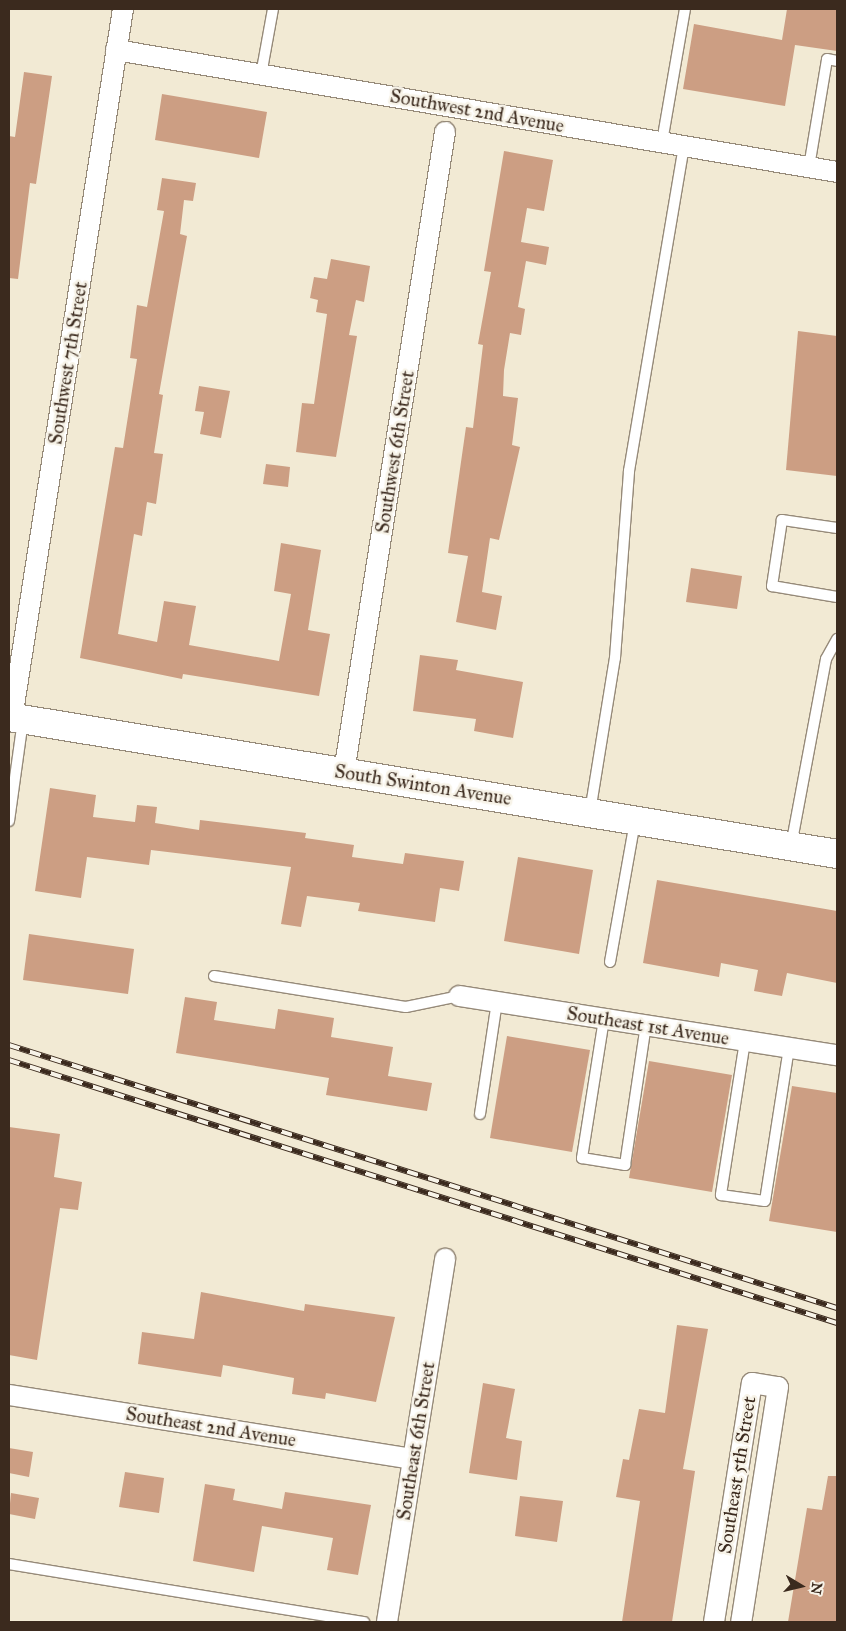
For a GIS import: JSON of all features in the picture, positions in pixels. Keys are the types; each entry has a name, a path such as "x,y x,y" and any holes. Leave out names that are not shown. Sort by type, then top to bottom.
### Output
{"street":[{"name":"Southwest 7th Street","path":"15,718 123,9"},
{"name":"Southwest 2nd Avenue","path":"116,50 837,172"},
{"name":"Southwest 6th Street","path":"344,772 445,132"},
{"name":"South Swinton Avenue","path":"15,718 837,854"},
{"name":"Southeast 1st Avenue","path":"459,996 837,1055"},
{"name":"Southeast 6th Street","path":"387,1622 445,1259"},
{"name":"Southeast 5th Street","path":"714,1622 752,1383 778,1387 741,1622"},
{"name":"Southeast 2nd Avenue","path":"9,1395 413,1460"}],"lane":[{"path":"261,75 273,9"},
{"path":"662,142 684,9"},
{"path":"809,167 827,59 837,61"},
{"path":"590,813 615,658 629,471 684,146"},
{"path":"837,528 782,520 772,586 837,597"},
{"path":"791,846 826,659 837,638"},
{"path":"9,821 15,718"},
{"path":"610,962 635,820"},
{"path":"214,976 406,1008 459,996"},
{"path":"480,1114 497,1002"},
{"path":"604,1019 582,1158 625,1165 646,1025"},
{"path":"746,1041 722,1195 765,1201 789,1048"},
{"path":"9,1564 364,1622"}],"building":[{"path":"787,9 837,9 837,51 795,45 785,106 683,89 694,24 782,40"},
{"path":"24,72 52,76 36,184 30,183 18,279 9,278 9,136 15,137"},
{"path":"162,94 267,112 259,158 155,140"},
{"path":"504,151 553,160 544,211 527,208 521,242 549,247 546,265 526,261 518,307 525,309 521,335 510,333 504,370 503,396 518,398 512,445 520,447 499,540 490,538 482,592 502,596 496,630 456,622 468,556 448,553 466,427 473,428 483,345 478,344 491,272 484,271"},
{"path":"162,178 196,183 193,201 184,200 180,234 187,236 159,394 163,395 154,453 163,454 156,504 147,502 142,536 134,534 118,634 157,642 164,601 196,606 189,645 279,661 291,594 274,591 281,543 321,550 308,630 330,634 319,696 183,674 182,679 80,658 115,447 123,448 137,359 130,358 137,305 147,307 164,211 157,210"},
{"path":"331,259 370,266 364,302 356,300 349,335 357,336 336,457 296,452 302,403 314,404 327,314 316,312 318,300 310,298 314,277 327,279"},
{"path":"798,331 837,336 837,476 786,470"},
{"path":"199,386 230,391 221,438 200,434 204,412 195,411"},
{"path":"266,464 290,467 288,487 263,484"},
{"path":"691,568 742,576 737,609 686,602"},
{"path":"420,655 458,660 456,670 523,682 513,738 474,731 476,719 413,711"},
{"path":"50,788 96,795 93,817 135,822 137,805 157,807 155,823 199,830 200,820 306,833 305,838 354,845 352,857 403,864 405,853 464,861 459,891 440,888 435,922 358,911 360,903 307,896 301,927 281,924 291,867 151,850 149,865 87,857 81,898 35,891"},
{"path":"518,857 593,870 579,954 504,941"},
{"path":"657,880 837,911 837,983 787,973 782,996 754,991 758,970 721,963 719,977 643,963"},
{"path":"29,934 134,949 128,994 23,980"},
{"path":"185,997 217,1002 214,1020 275,1029 278,1009 334,1018 331,1037 393,1047 388,1076 432,1083 427,1111 326,1095 329,1078 176,1053"},
{"path":"507,1036 590,1050 572,1152 490,1138"},
{"path":"649,1061 732,1075 712,1192 629,1178"},
{"path":"792,1086 837,1093 837,1232 769,1221"},
{"path":"9,1127 60,1134 54,1177 82,1182 78,1210 60,1208 37,1360 9,1355"},
{"path":"201,1292 304,1311 305,1304 395,1317 376,1402 326,1393 325,1399 292,1394 294,1378 223,1365 221,1377 138,1364 142,1332 194,1339"},
{"path":"677,1325 708,1329 683,1469 695,1471 672,1622 622,1622 640,1501 616,1497 623,1459 629,1460 639,1409 665,1413"},
{"path":"483,1383 515,1389 506,1438 522,1441 517,1480 469,1473"},
{"path":"9,1448 33,1452 29,1477 9,1473"},
{"path":"125,1472 164,1478 159,1513 119,1507"},
{"path":"828,1476 837,1476 837,1622 788,1622 807,1508 822,1510"},
{"path":"205,1484 235,1489 233,1500 282,1509 285,1492 371,1505 358,1575 327,1570 333,1538 262,1526 254,1572 193,1561"},
{"path":"11,1493 39,1498 35,1519 9,1514"},
{"path":"520,1496 563,1501 557,1542 515,1536"}],"railway":[{"path":"9,1045 837,1308"},
{"path":"9,1060 837,1323"}]}
